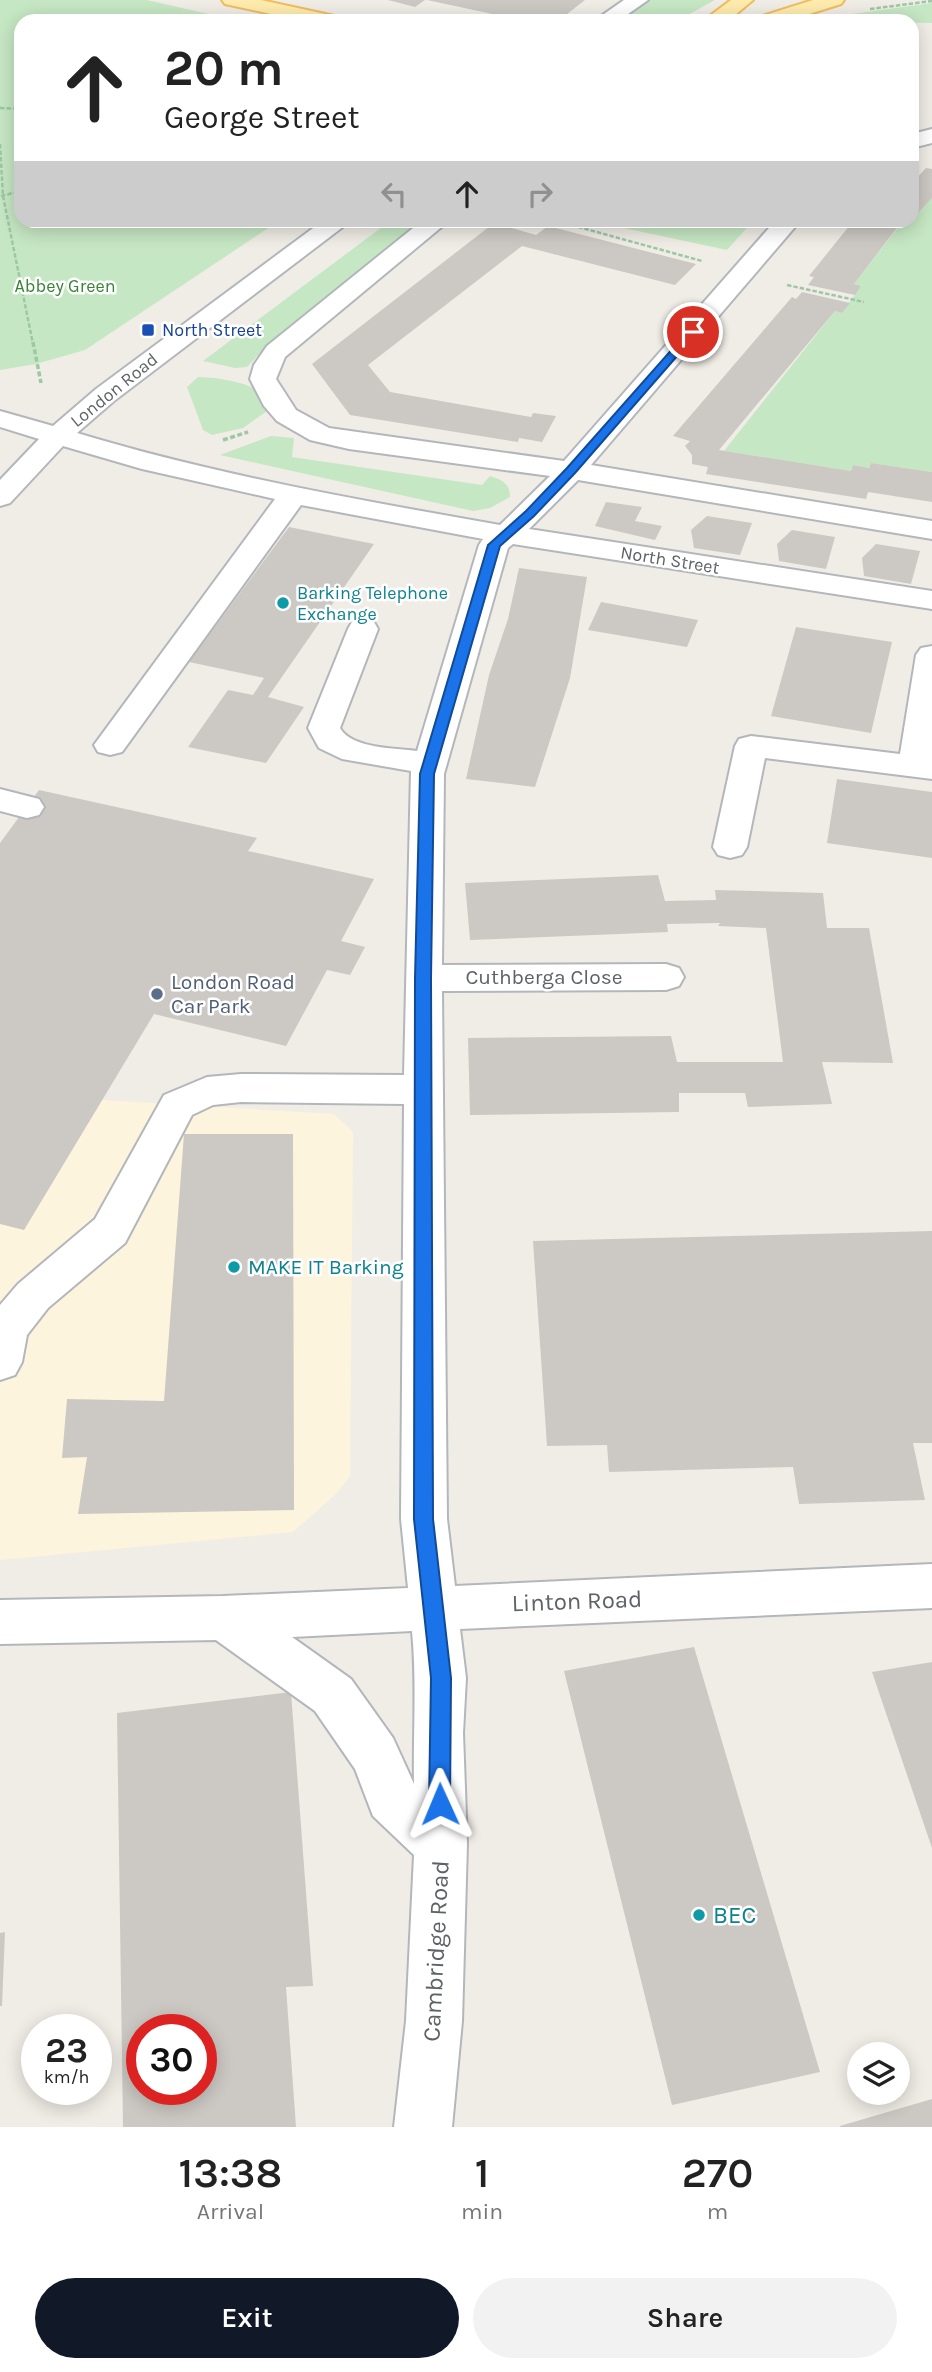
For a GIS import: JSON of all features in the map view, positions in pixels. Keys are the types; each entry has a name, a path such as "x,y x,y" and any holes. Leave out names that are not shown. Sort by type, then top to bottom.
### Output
{"main road":[{"path":"232,0 298,14"},
{"path":"727,14 743,0"},
{"path":"789,14 834,0"}],"street":[{"path":"615,14 638,0"},
{"name":"London Road","path":"0,497 58,435 158,353 329,228"},
{"path":"428,228 276,352 267,365 263,379 279,409 306,430 349,441 571,470 932,530"},
{"name":"Cambridge Road","path":"423,2127 434,2021 441,1844 438,1733 441,1678 424,1519 423,978 427,774 494,545 571,470 782,228"},
{"name":"North Street","path":"0,419 151,463 294,494 506,534 932,600"},
{"path":"110,745 294,494"},
{"path":"363,629 324,728 331,741 354,752 430,763"},
{"path":"730,847 751,746 924,766 932,655"},
{"name":"Cuthberga Close","path":"423,978 666,977"},
{"path":"0,1362 6,1329 33,1296 110,1231 178,1105 207,1091 241,1088 423,1090"},
{"name":"Linton Road","path":"0,1622 223,1618 432,1606 932,1586"},
{"path":"223,1618 270,1648 333,1695 375,1755 391,1798 441,1844"}],"path":[{"path":"0,144 1,196 41,383"},
{"path":"583,228 720,265 731,255 784,265 771,281 864,302"},
{"path":"219,441 289,418"}],"shaded area":[{"path":"102,1100 334,1114 353,1132 350,1476 336,1494 293,1532 0,1560 0,1224"}],"green space":[{"name":"Abbey Green","path":"0,0 147,0 208,14 14,14 14,228 268,228 85,350 36,364 0,370"},
{"path":"646,0 715,0 690,14 623,14"},
{"path":"932,3 932,23 919,23 919,14 852,14"},
{"path":"932,198 932,472 871,463 869,468 853,465 851,471 724,451 835,311 842,313 861,286 854,284 898,228 919,228 919,212"},
{"path":"381,228 423,228 258,355 247,367 235,368 203,361"},
{"path":"624,228 747,228 727,250"},
{"path":"198,377 222,379 257,390 265,401 267,411 243,428 212,435 203,430 187,387"},
{"path":"271,436 294,438 292,457 482,485 490,476 509,488 510,497 490,508 473,511 220,455"}],"building":[{"path":"388,0 425,0 415,7"},
{"path":"427,0 585,0 567,14 492,14"},
{"path":"926,168 932,169 932,198 919,212 919,176"},
{"path":"488,228 512,228 536,235 545,228 556,228 696,264 675,285 522,246 368,365 390,392 531,417 533,413 556,416 542,442 519,438 518,442 350,415 312,364"},
{"path":"848,228 897,228 854,284 861,286 855,295 808,285 814,277 809,276"},
{"path":"802,292 850,303 842,313 835,311 719,450 851,471 853,465 869,468 871,463 932,472 932,502 868,492 866,499 706,474 708,467 692,464 692,455 685,446 690,441 673,436 792,297 796,299"},
{"path":"606,502 642,507 635,521 662,526 655,540 595,526"},
{"path":"707,516 752,523 740,555 694,548 691,530"},
{"name":"Barking Telephone Exchange","path":"289,527 374,544 268,697 304,707 266,763 188,747 228,690 253,695 264,678 189,662"},
{"path":"792,530 835,537 826,569 779,561 777,544"},
{"path":"876,544 920,551 911,584 864,576 862,558"},
{"path":"519,568 587,577 570,678 535,787 466,779 489,675 508,619"},
{"path":"601,602 698,620 687,647 588,630"},
{"path":"796,627 892,642 871,733 771,716"},
{"path":"837,779 932,792 932,858 827,843"},
{"name":"London Road Car Park","path":"39,790 257,838 248,851 374,879 341,941 365,947 350,975 327,970 286,1046 154,1014 24,1230 0,1224 0,843"},
{"path":"658,875 665,901 716,900 715,890 823,893 827,928 869,928 893,1063 822,1062 832,1104 748,1107 745,1093 679,1093 679,1112 470,1115 468,1038 671,1036 677,1062 783,1062 766,928 718,926 720,923 667,924 668,932 470,940 465,883"},
{"name":"MAKE IT Barking","path":"184,1134 293,1134 294,1510 78,1514 87,1457 62,1458 67,1399 164,1401"},
{"path":"932,1231 932,1443 913,1443 925,1500 799,1504 793,1467 609,1472 607,1445 547,1446 533,1241"},
{"name":"BEC","path":"694,1647 820,2072 672,2105 564,1671"},
{"path":"932,1662 932,1848 872,1672"},
{"path":"291,1692 313,1986 286,1987 296,2127 123,2127 117,1713"},
{"path":"5,1932 2,2006 0,2006 0,1933"},
{"path":"932,2099 932,2127 840,2127 840,2126"}],"place":[{"name":"North Street","path":"148,330"},
{"name":"Barking Telephone Exchange","path":"283,603"},
{"name":"London Road Car Park","path":"157,994"},
{"name":"MAKE IT Barking","path":"234,1267"},
{"name":"BEC","path":"699,1915"}],"route":[{"path":"440,1804 438,1733 441,1678 424,1519 423,978 427,774 494,545 530,514 604,435 693,332"}]}
